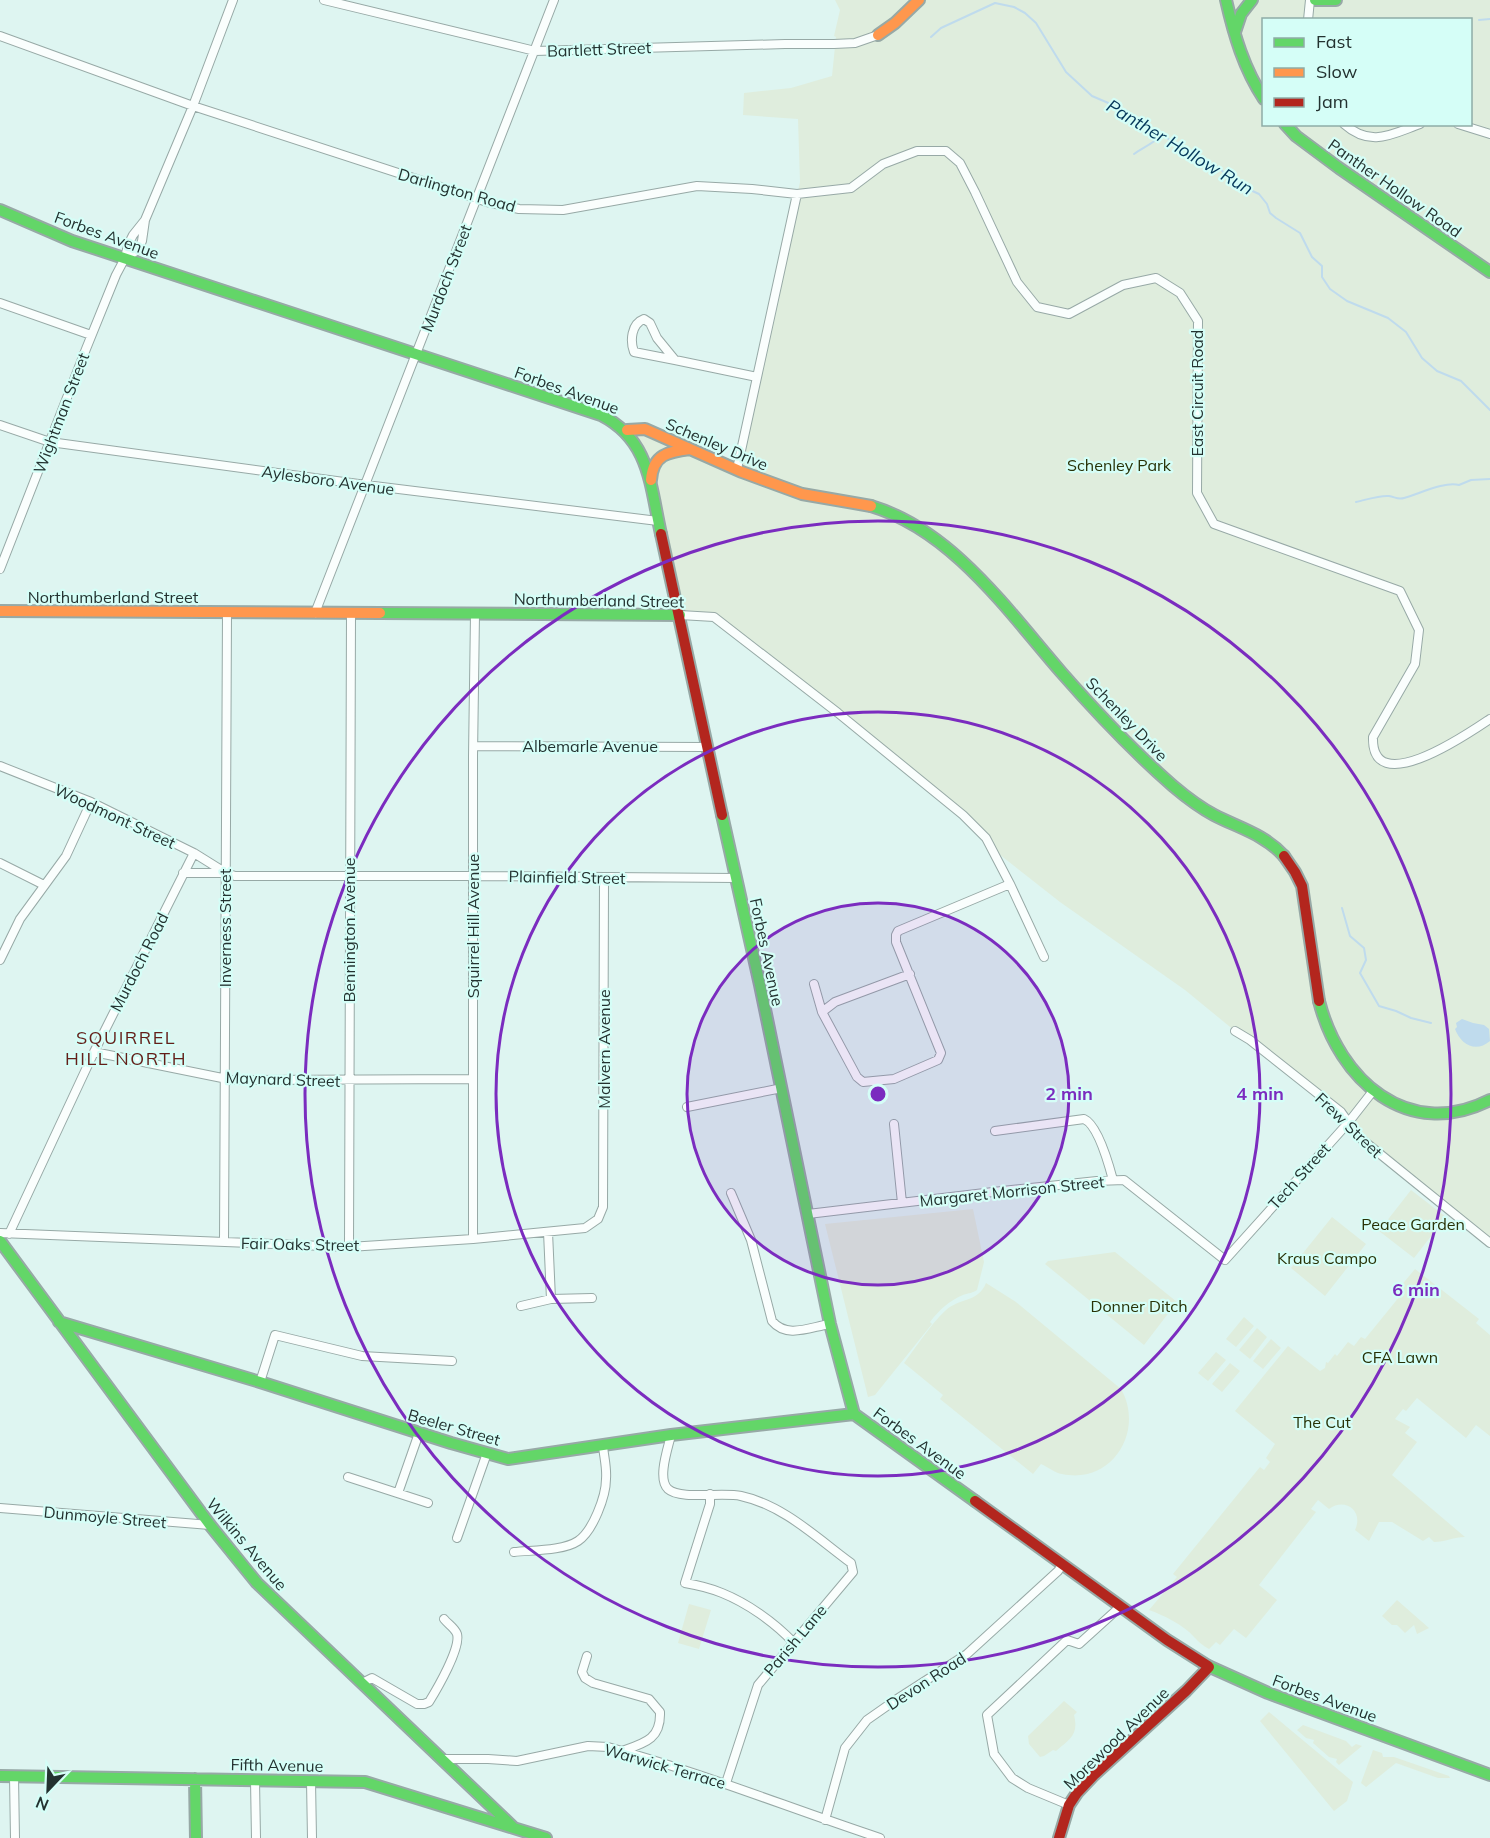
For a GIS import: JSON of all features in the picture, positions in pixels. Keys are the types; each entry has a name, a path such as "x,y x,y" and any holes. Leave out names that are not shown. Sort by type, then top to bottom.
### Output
{"main road":[{"path":"878,35 895,23 919,0"},
{"path":"1226,0 1235,36 1251,79 1262,97"},
{"path":"1235,36 1241,12 1252,0"},
{"path":"1315,0 1336,0"},
{"name":"Panther Hollow Road","path":"1287,126 1296,136 1339,168 1490,272"},
{"name":"Forbes Avenue","path":"0,210 72,241 601,415 627,430 641,451 650,484 782,1088 830,1324 854,1414 1167,1640 1209,1667 1268,1693 1490,1775"},
{"name":"Schenley Drive","path":"627,430 645,429 786,489 811,496 867,505 915,525 938,540 988,588 1104,721 1139,756 1193,802 1228,822 1261,835 1278,849 1302,886 1317,993 1323,1012 1340,1049 1362,1081 1372,1091 1398,1107 1427,1114 1461,1112 1490,1100"},
{"path":"650,484 654,465 660,458 690,448"},
{"name":"Northumberland Street","path":"0,611 680,615"},
{"name":"Wilkins Avenue","path":"5,1238 59,1322 210,1526 257,1584 514,1828"},
{"name":"Beeler Street","path":"59,1322 508,1459 854,1414"},
{"name":"Morewood Avenue","path":"1059,1838 1069,1805 1077,1793 1209,1667"},
{"name":"Fifth Avenue","path":"0,1776 364,1782 546,1838"},
{"path":"195,1779 196,1838"}],"street":[{"name":"Wightman Street","path":"0,569 2,559 116,275 125,258 128,245 145,220 193,106 233,0"},
{"name":"Bartlett Street","path":"324,0 534,51 834,44 855,43 878,35"},
{"name":"Murdoch Street","path":"417,355 554,0"},
{"path":"1308,18 1310,0"},
{"name":"Darlington Road","path":"0,36 193,106 477,199 519,209 563,210 697,186 797,194"},
{"path":"1346,126 1355,133 1369,138 1387,136 1414,126"},
{"path":"1464,126 1490,134"},
{"name":"East Circuit Road","path":"797,194 851,188 883,164 917,152 946,151 960,163 1017,282 1037,307 1069,314 1123,285 1156,278 1180,292 1198,321 1197,493 1214,524 1400,591 1419,630 1415,664 1373,737 1373,747 1378,756 1385,763 1403,764 1436,751 1490,719"},
{"path":"737,469 797,194"},
{"path":"0,303 92,335"},
{"path":"675,360 657,338 650,323 644,319 638,321 631,344 634,352 757,377"},
{"path":"315,613 417,355"},
{"name":"Aylesboro Avenue","path":"0,425 50,442 366,485 658,521"},
{"name":"Inverness Street","path":"224,1242 227,613"},
{"name":"Bennington Avenue","path":"349,1247 351,613"},
{"name":"Squirrel Hill Avenue","path":"473,1239 475,614"},
{"name":"Northumberland Street","path":"680,615 714,616 951,804 986,838 1044,957"},
{"name":"Albemarle Avenue","path":"474,746 706,747"},
{"name":"Woodmont Street","path":"0,766 91,802 194,853 226,873"},
{"path":"0,960 20,919 66,856 91,802"},
{"name":"Murdoch Road","path":"5,1238 94,1052 194,853"},
{"path":"0,863 44,885"},
{"name":"Plainfield Street","path":"183,873 226,873 235,876 736,878"},
{"name":"Malvern Avenue","path":"598,1219 603,1207 604,878"},
{"path":"814,984 822,1012 857,1077 863,1082 894,1079 938,1060 941,1053 896,942 896,935 898,931 1010,884"},
{"path":"822,1012 835,1002 910,974"},
{"name":"Frew Street","path":"1235,1031 1250,1040 1341,1112 1359,1137 1490,1243"},
{"name":"Maynard Street","path":"94,1052 225,1078 473,1079"},
{"path":"687,1107 782,1088"},
{"name":"Tech Street","path":"1225,1260 1348,1123 1372,1091"},
{"path":"995,1131 1084,1119 1089,1121 1095,1129 1113,1180"},
{"path":"894,1124 902,1203"},
{"name":"Margaret Morrison Street","path":"808,1214 1124,1180 1225,1260"},
{"path":"731,1194 751,1240 772,1321 777,1327 792,1332 830,1324"},
{"name":"Fair Oaks Street","path":"0,1233 5,1238 349,1247 473,1239 585,1228 598,1219"},
{"path":"548,1232 551,1299"},
{"path":"521,1306 551,1299 592,1298"},
{"path":"260,1382 275,1335 362,1356 452,1362"},
{"path":"398,1493 419,1433"},
{"path":"671,1436 663,1471 667,1488 678,1494 710,1494 710,1504 685,1583 720,1592 739,1601 783,1632 793,1642"},
{"path":"514,1552 565,1546 579,1541 594,1523 605,1489 607,1479 603,1446"},
{"path":"457,1538 487,1453"},
{"path":"348,1477 428,1503"},
{"name":"Parish Lane","path":"710,1494 738,1495 780,1511 851,1563 853,1572 758,1685 726,1783"},
{"name":"Dunmoyle Street","path":"0,1508 210,1526"},
{"name":"Devon Road","path":"825,1820 845,1748 867,1720 967,1654 1002,1624 1063,1564"},
{"path":"1069,1805 1028,1788 1012,1778 994,1754 987,1715 1067,1640 1079,1644 1121,1606"},
{"path":"362,1683 372,1678 417,1704 429,1702 457,1642 454,1630 444,1619"},
{"path":"587,1656 582,1672 585,1678 593,1683 649,1699 660,1712 660,1725 656,1733 642,1744 622,1751"},
{"name":"Warwick Terrace","path":"443,1759 517,1761 588,1746 608,1747 726,1783 880,1838"},
{"path":"14,1776 15,1838"},
{"path":"255,1780 256,1838"},
{"path":"311,1781 312,1838"}],"green space":[{"name":"Schenley Park","path":"835,0 1490,0 1490,1237 1363,1136 1250,1040 1235,1031 1185,990 1060,902 985,843 951,804 714,617 680,615 645,464 627,430 640,428 737,469 800,182 798,119 743,115 744,93 791,88 832,76 836,37 834,36 840,10"},
{"name":"Peace Garden","path":"1411,1190 1446,1217 1414,1258 1379,1231"},
{"path":"973,1209 984,1262 977,1290 958,1297 941,1309 930,1322 932,1324 875,1395 868,1397 825,1224"},
{"name":"Kraus Campo","path":"1332,1217 1366,1244 1325,1296 1291,1268"},
{"name":"Donner Ditch","path":"1115,1252 1177,1302 1144,1345 1045,1264 1048,1261"},
{"path":"1415,1269 1479,1319 1476,1323 1490,1335 1490,1436 1476,1425 1466,1438 1417,1398 1406,1411 1403,1409 1395,1419 1410,1427 1405,1433 1417,1442 1392,1475 1465,1537 1434,1542 1429,1537 1423,1541 1392,1522 1379,1522 1369,1541 1355,1530 1357,1517 1351,1508 1341,1505 1329,1509 1318,1500 1311,1509 1316,1512 1259,1585 1277,1600 1246,1638 1234,1629 1220,1645 1216,1642 1209,1649 1179,1625 1149,1610 1177,1577 1173,1574 1260,1467 1264,1470 1270,1462 1266,1458 1275,1444 1235,1411 1288,1346 1320,1371 1325,1368 1326,1362 1328,1363 1335,1354 1337,1356 1348,1342 1354,1346 1361,1337 1365,1339 1404,1291 1400,1287"},
{"path":"986,1283 1016,1302 1121,1389 1127,1405 1129,1422 1126,1437 1119,1451 1109,1463 1096,1471 1080,1475 1059,1473 1041,1464 1033,1474 940,1399 943,1395 904,1363 945,1311 978,1294"},
{"path":"1244,1317 1254,1326 1236,1347 1226,1339"},
{"path":"1257,1328 1267,1337 1250,1359 1239,1350"},
{"path":"1271,1339 1281,1348 1263,1369 1253,1361"},
{"path":"1216,1352 1226,1360 1208,1381 1198,1373"},
{"path":"1230,1363 1240,1371 1222,1392 1212,1384"},
{"path":"1397,1600 1429,1628 1417,1634 1414,1625 1405,1633 1397,1625 1392,1625 1382,1616"},
{"path":"689,1604 711,1610 699,1649 678,1643"},
{"path":"1064,1701 1077,1712 1074,1715 1074,1732 1069,1740 1056,1751 1053,1750 1040,1757 1029,1744 1028,1736"},
{"path":"1269,1712 1353,1782 1347,1801 1334,1811 1260,1721"},
{"path":"1303,1725 1346,1741 1352,1747 1356,1744 1362,1746 1339,1765 1336,1762 1337,1759 1329,1757 1313,1743 1314,1740 1306,1738 1297,1730"},
{"path":"1373,1750 1382,1753 1383,1757 1394,1757 1450,1778 1438,1778 1396,1763 1366,1787 1361,1783"}],"water":[{"path":"1462,1019 1484,1025 1489,1029 1490,1041 1485,1045 1474,1047 1465,1043 1455,1029 1456,1023"}],"waterway":[{"name":"Panther Hollow Run","path":"931,37 941,28 995,3 1014,7 1025,13 1036,23 1066,72 1092,96 1127,111 1146,128 1167,138 1192,155 1218,167 1235,183 1259,194 1267,204 1270,213 1300,233 1312,257 1322,266 1322,277 1330,289 1347,301 1388,318 1406,332 1422,358 1437,371 1461,381 1490,410"},
{"path":"1479,20 1490,19"},
{"path":"1134,154 1161,136"},
{"path":"1356,502 1385,496 1402,499 1439,486 1490,479"},
{"path":"1342,908 1350,936 1364,948 1366,960 1360,973 1379,1006 1431,1023"}],"traffic: fast":[{"path":"1226,0 1241,51 1262,96"},
{"path":"1235,32 1241,14 1252,0"},
{"path":"1315,0 1336,0"},
{"path":"1287,126 1296,136 1339,168 1490,272"},
{"path":"0,210 72,241 601,415 630,437 639,451 650,481 661,534"},
{"path":"871,506 927,533 953,553 999,599 1101,716 1173,786 1208,812 1260,837 1284,856"},
{"path":"380,613 680,615"},
{"path":"722,815 760,985 830,1324 854,1414 975,1501"},
{"path":"1319,1001 1329,1030 1343,1056 1360,1078 1381,1096 1405,1108 1432,1113 1460,1111 1490,1100"},
{"path":"0,1241 210,1525 257,1583 514,1828"},
{"path":"59,1322 508,1459 671,1435 854,1414"},
{"path":"1208,1666 1268,1693 1490,1775"},
{"path":"0,1776 365,1782 546,1838"},
{"path":"195,1779 196,1838"}],"traffic: slow":[{"path":"878,35 895,23 919,0"},
{"path":"627,430 645,429 742,472 802,494 871,506"},
{"path":"651,480 652,471 663,456 675,451 690,449"},
{"path":"0,611 380,613"}],"traffic: jam":[{"path":"661,534 722,815"},
{"path":"1284,856 1302,886 1319,1001"},
{"path":"975,1501 1167,1640 1208,1666"},
{"path":"1059,1838 1069,1805 1077,1793 1209,1667"}],"district":[{"name":"SQUIRREL HILL NORTH","path":"126,1047"}],"park label":[{"name":"CFA Lawn","path":"1400,1357"},
{"name":"The Cut","path":"1322,1422"}]}
